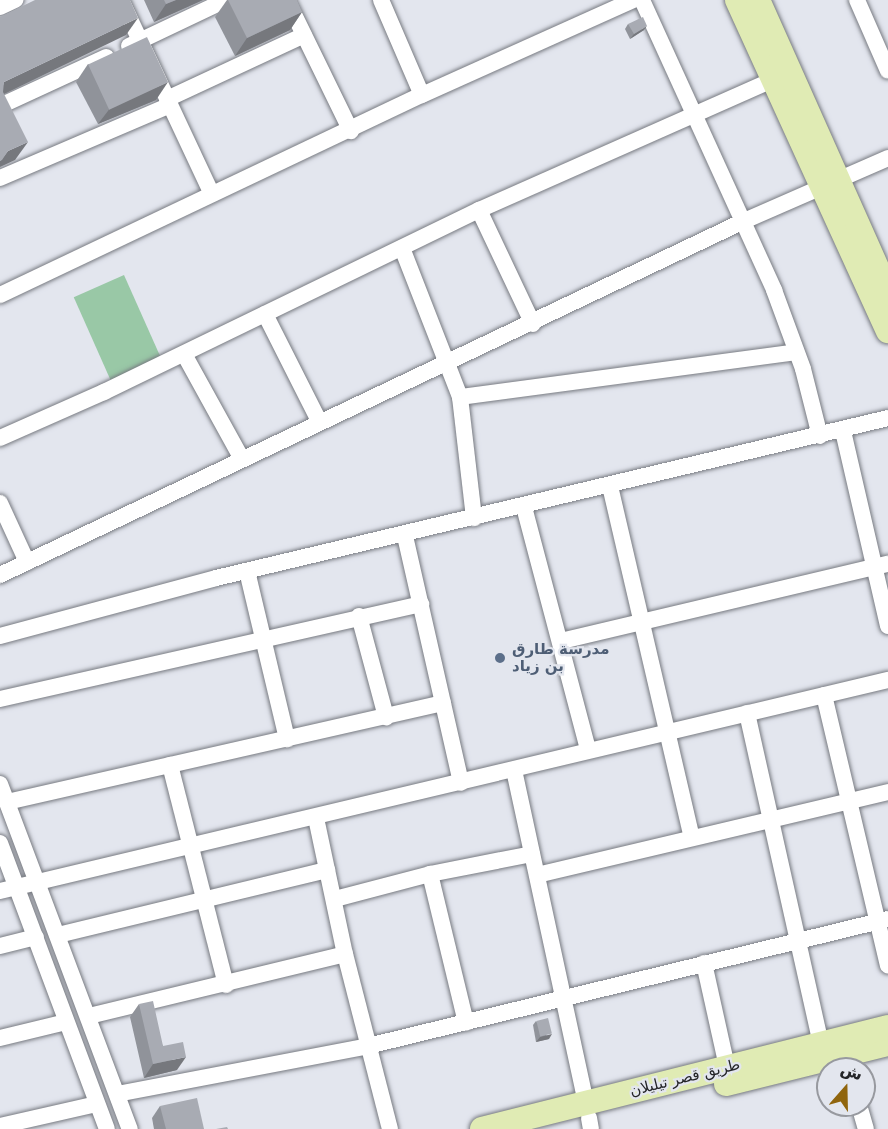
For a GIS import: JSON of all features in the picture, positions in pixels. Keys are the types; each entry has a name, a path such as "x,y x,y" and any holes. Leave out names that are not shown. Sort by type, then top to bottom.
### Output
{"main road":[{"path":"737,0 775,79 888,292"},
{"path":"758,0 888,331"},
{"name":"طريق قصر تيليلان","path":"482,1129 589,1117 728,1067 888,1027"},
{"name":"طريق قصر تيليلان","path":"859,1057 888,1044"},
{"name":"طريق قصر تيليلان","path":"546,1129 589,1117 816,1069"}],"street":[{"path":"0,7 15,0"},
{"path":"121,0 212,194"},
{"path":"0,106 226,0"},
{"path":"287,0 351,131"},
{"path":"381,0 422,95"},
{"path":"0,295 351,131 422,95 633,0"},
{"path":"642,0 744,221 796,351 820,436"},
{"path":"857,0 888,71"},
{"path":"0,178 168,102 304,35"},
{"path":"0,438 184,354 479,210 775,79"},
{"path":"0,575 320,422 533,324 744,221 888,158"},
{"path":"479,210 533,324"},
{"path":"402,248 449,362 460,397 474,518"},
{"path":"265,314 320,422"},
{"path":"460,397 796,351"},
{"path":"184,354 242,459"},
{"path":"0,636 247,571 405,536 843,431 888,418"},
{"path":"843,431 881,567 888,626"},
{"path":"610,486 644,620 692,838"},
{"path":"0,503 27,562"},
{"path":"524,507 588,750"},
{"path":"405,536 461,783"},
{"path":"561,641 881,567"},
{"path":"247,571 265,636 287,739"},
{"path":"0,699 265,636 421,604"},
{"path":"359,616 386,717"},
{"path":"0,891 190,849 588,750 888,680"},
{"path":"824,695 849,802 883,921 888,966"},
{"path":"7,802 443,704"},
{"path":"747,713 821,1043"},
{"path":"170,765 226,985"},
{"path":"514,770 589,1117"},
{"path":"0,784 40,884 130,1129"},
{"path":"537,875 888,792"},
{"path":"316,818 345,954 390,1129"},
{"path":"0,843 107,1129"},
{"path":"335,899 430,874 532,854"},
{"path":"58,935 327,870"},
{"path":"430,874 466,1023"},
{"path":"117,1094 368,1046 797,940 883,921"},
{"path":"0,946 36,937"},
{"path":"89,1016 226,985 345,954"},
{"path":"704,963 728,1067"},
{"path":"0,1038 66,1022"},
{"path":"0,1126 97,1104"}],"green space":[{"path":"124,275 163,362 112,384 74,297"}],"building":[{"path":"35,0 130,0 138,18 4,82 3,92 28,142 8,151 0,161 0,17"},
{"path":"164,0 176,0 166,4"},
{"path":"228,0 297,0 302,12 247,38"},
{"path":"643,17 647,26 634,34 628,24"},
{"path":"147,37 168,82 109,110 88,64"},
{"path":"153,1001 163,1046 183,1042 186,1057 153,1064 139,1004"},
{"path":"548,1018 552,1034 540,1036 536,1021"},
{"path":"197,1098 204,1129 166,1129 160,1106"}],"place":[{"name":"مدرسة طارق بن زياد","path":"500,658"}]}
